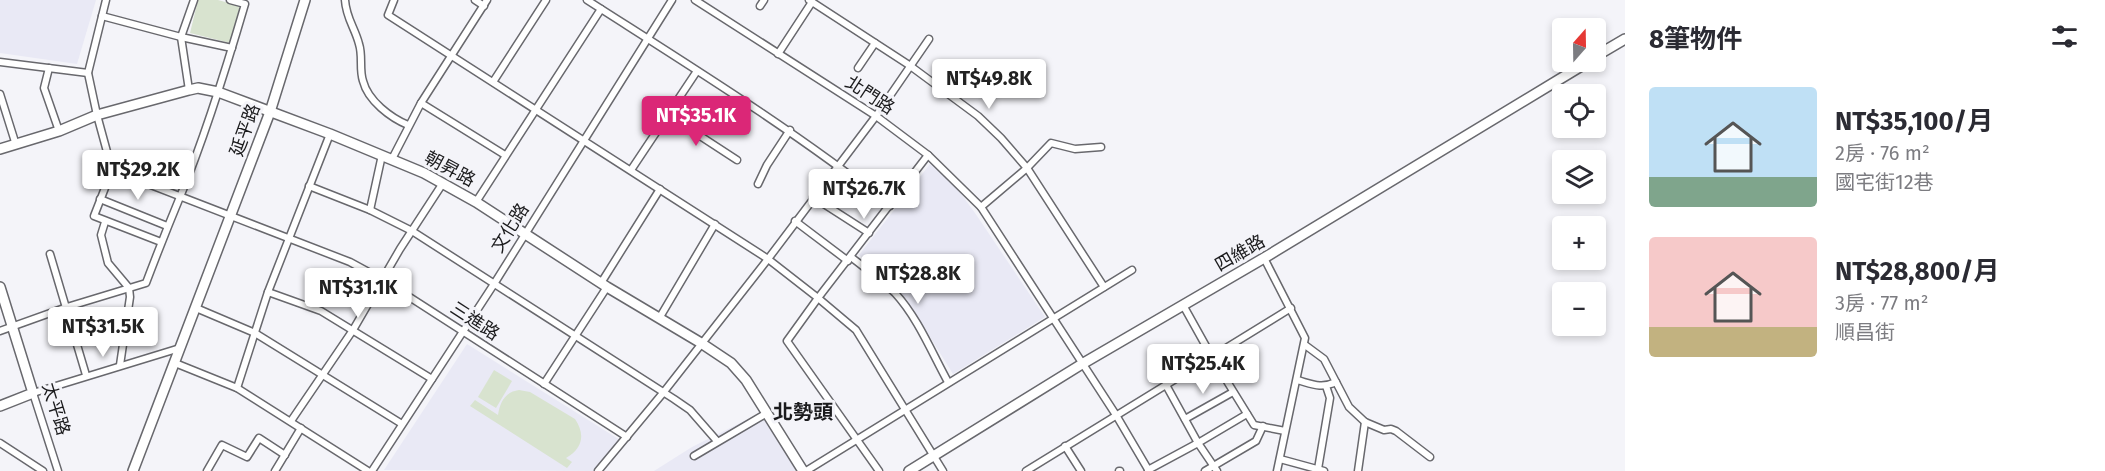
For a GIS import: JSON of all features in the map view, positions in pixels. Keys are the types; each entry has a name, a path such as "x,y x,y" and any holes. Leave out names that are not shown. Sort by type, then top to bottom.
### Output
{"main road":[{"name":"延平路","path":"133,471 270,112 305,0"},
{"path":"1606,50 1625,39"},
{"name":"四維路","path":"909,471 1082,364 1264,258 1571,72"},
{"name":"朝昇路","path":"0,149 58,131 97,115 198,88 218,92 330,134 443,183 731,363 746,381 805,471"},
{"name":"太平路","path":"0,287 33,393"},
{"path":"0,406 33,393"}],"street":[{"path":"106,0 88,73 112,170 94,216 161,243"},
{"path":"189,90 181,37 194,0"},
{"path":"0,331 66,307 147,283 218,92 245,4 230,0"},
{"path":"345,0 346,14 360,45 363,82 369,94 394,119 408,125"},
{"path":"394,0 388,15 768,259 856,330 943,471"},
{"path":"392,159 421,103 486,3 475,0"},
{"path":"493,82 546,0"},
{"path":"587,0 790,130 838,164 890,206"},
{"name":"文化路","path":"372,471 494,284 582,140 672,0"},
{"name":"北門路","path":"695,0 876,116 928,155 981,207 1149,470"},
{"path":"778,54 810,1 909,66 978,116 1001,138 1027,168 1104,287"},
{"path":"476,202 601,9"},
{"path":"102,15 181,37 232,48"},
{"path":"598,471 663,393 768,259 876,116 929,39"},
{"path":"858,68 875,43"},
{"path":"0,62 88,73"},
{"path":"48,68 44,88 58,131"},
{"path":"631,170 697,71"},
{"path":"0,94 16,145"},
{"path":"421,103 505,155"},
{"path":"668,115 737,160"},
{"path":"675,120 731,124"},
{"path":"758,184 767,165 790,130"},
{"path":"237,388 268,292 330,134"},
{"path":"981,207 1027,168 1051,143 1075,149 1101,147"},
{"path":"370,210 382,155"},
{"path":"879,471 787,341 928,155"},
{"name":"三進路","path":"112,170 335,255 383,280 627,437"},
{"path":"291,421 352,330 443,183"},
{"path":"309,186 370,210 412,231 690,410 717,441"},
{"path":"544,384 576,338 660,189"},
{"path":"813,197 869,233"},
{"path":"100,199 167,226"},
{"path":"795,221 895,294 918,326 948,382"},
{"path":"105,222 101,235 108,263 129,288 130,297 120,365"},
{"path":"660,317 715,224"},
{"path":"50,254 86,375"},
{"path":"1264,258 1305,338 1277,471"},
{"path":"805,471 1132,270"},
{"path":"268,292 321,311 432,379"},
{"path":"1183,305 1254,424 1285,431"},
{"path":"196,308 255,333 402,424"},
{"path":"1026,471 1291,308"},
{"path":"1305,345 1324,359 1349,407 1365,422 1384,430 1396,431 1430,457"},
{"path":"33,393 86,375 181,348"},
{"path":"175,363 237,388 368,471"},
{"path":"1297,380 1320,387 1336,382"},
{"path":"1166,385 1198,443 1216,469"},
{"path":"1280,459 1301,468 1321,470 1329,398 1326,387"},
{"path":"1185,419 1233,392"},
{"name":"太平路","path":"33,393 58,471"},
{"path":"694,456 767,413"},
{"path":"1149,470 1247,414"},
{"path":"1358,471 1365,422"},
{"path":"1205,471 1216,469 1256,441 1263,426"},
{"path":"275,471 302,428"},
{"path":"207,471 222,445 247,457 259,438 285,455"},
{"path":"0,444 43,471"},
{"path":"1065,446 1081,471"}],"shaded area":[{"path":"0,0 96,0 77,64 0,53"},
{"path":"930,164 956,187 1045,317 953,374 907,300 890,281 859,255"},
{"path":"467,344 620,440 594,471 384,470"},
{"path":"762,412 800,468 794,471 654,471 692,447"}],"green space":[{"path":"198,0 218,0 240,6 230,43 190,33"},
{"path":"494,370 512,381 496,408 478,397"},
{"path":"519,390 530,392 575,419 581,441 576,450 566,458 572,462 567,468 470,406 475,400 498,415 504,398"}],"district":[{"name":"北勢頭","path":"803,412"}]}
